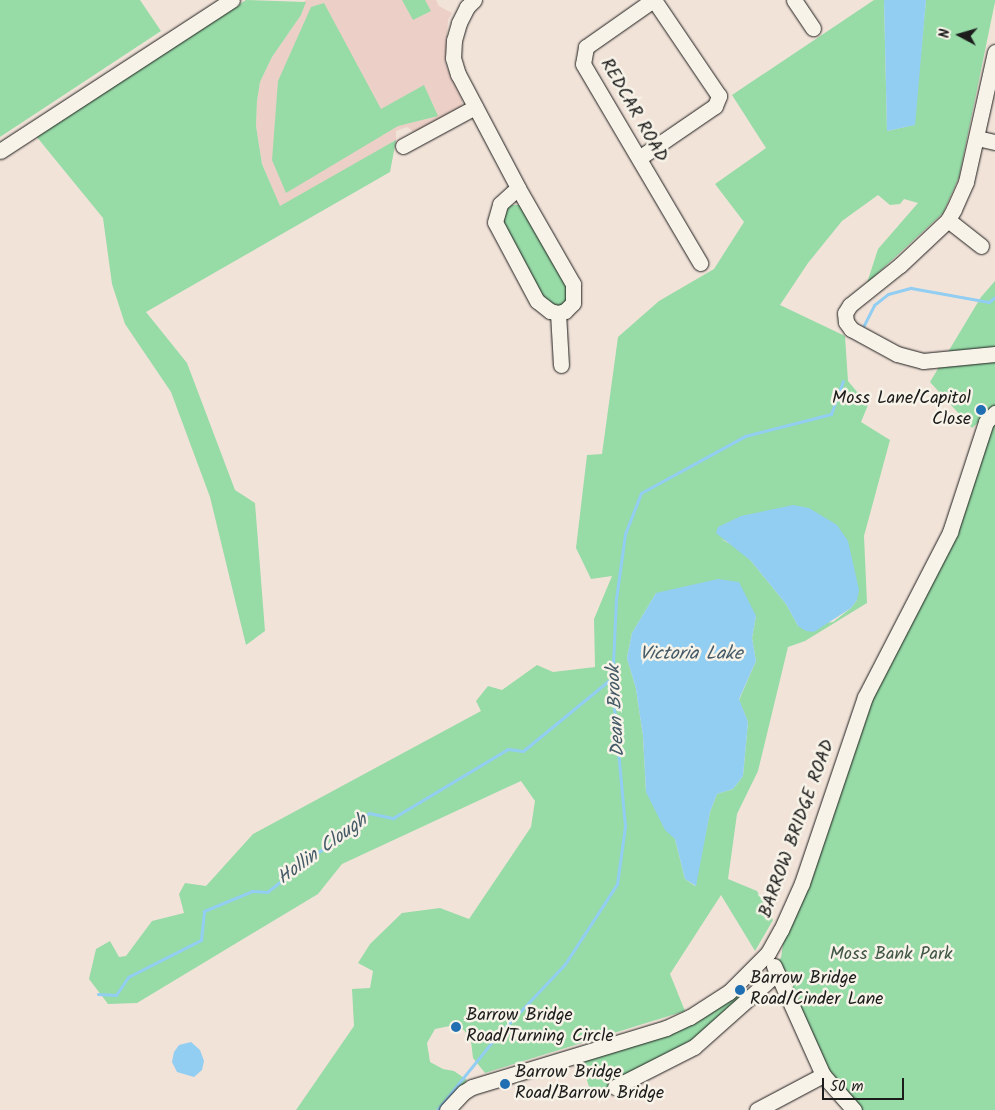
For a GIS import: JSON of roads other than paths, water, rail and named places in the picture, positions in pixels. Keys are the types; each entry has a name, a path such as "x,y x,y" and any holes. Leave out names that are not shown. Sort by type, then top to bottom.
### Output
{"street":[{"path":"0,151 232,0"},
{"path":"474,0 467,7 459,22 454,40 453,58 458,74 518,188 574,284 573,302 565,311 558,313 543,307 537,301 495,222 500,204 518,188"},
{"path":"639,158 716,106 719,96 654,0"},
{"name":"REDCAR ROAD","path":"654,0 586,47 582,58 583,64 700,263"},
{"path":"794,0 813,28"},
{"path":"995,52 966,182 948,220 900,265 850,306 845,313 846,322 851,329 897,354 923,361 995,354"},
{"path":"403,146 476,107"},
{"path":"977,138 995,142"},
{"path":"948,220 981,246"},
{"path":"558,313 560,365"},
{"name":"BARROW BRIDGE ROAD","path":"447,1110 464,1092 472,1087 656,1031 690,1017 728,992 768,953 781,930 802,882 866,697 950,532 986,422 995,413"},
{"path":"768,953 823,1075 854,1110"},
{"path":"615,1087 694,1047 777,973"},
{"path":"757,1110 823,1075"}],"water":[{"path":"884,0 926,0 915,125 887,131"},
{"path":"793,505 809,508 837,525 848,541 859,590 857,600 851,608 814,632 806,631 798,626 786,604 751,561 716,533 718,527 741,516"},
{"name":"Victoria Lake","path":"718,579 739,582 756,616 752,638 756,661 739,699 748,722 743,776 733,789 717,794 710,812 696,886 685,879 675,839 665,830 646,792 643,736 636,689 627,658 632,633 656,593"},
{"path":"191,1042 200,1050 204,1061 202,1070 194,1077 177,1072 172,1062 174,1052 179,1045"}],"waterway":[{"name":"Dean Brook","path":"864,325 874,305 888,294 911,288 989,302 995,297"},
{"name":"Dean Brook","path":"437,1110 497,1036 565,964 617,884 625,826 612,686 616,599 625,534 641,493 745,436 831,414 843,381"},
{"name":"Hollin Clough","path":"98,994 116,995 128,977 201,940 204,911 252,891 267,892 369,813 393,818 508,749 523,751 612,678"}],"place":[{"name":"Moss Lane/Capitol Close","path":"981,410"},
{"name":"Barrow Bridge Road/Cinder Lane","path":"740,990"},
{"name":"Barrow Bridge Road/Turning Circle","path":"456,1027"},
{"name":"Barrow Bridge Road/Barrow Bridge","path":"505,1084"}],"park label":[{"name":"Moss Bank Park","path":"891,955"}]}
